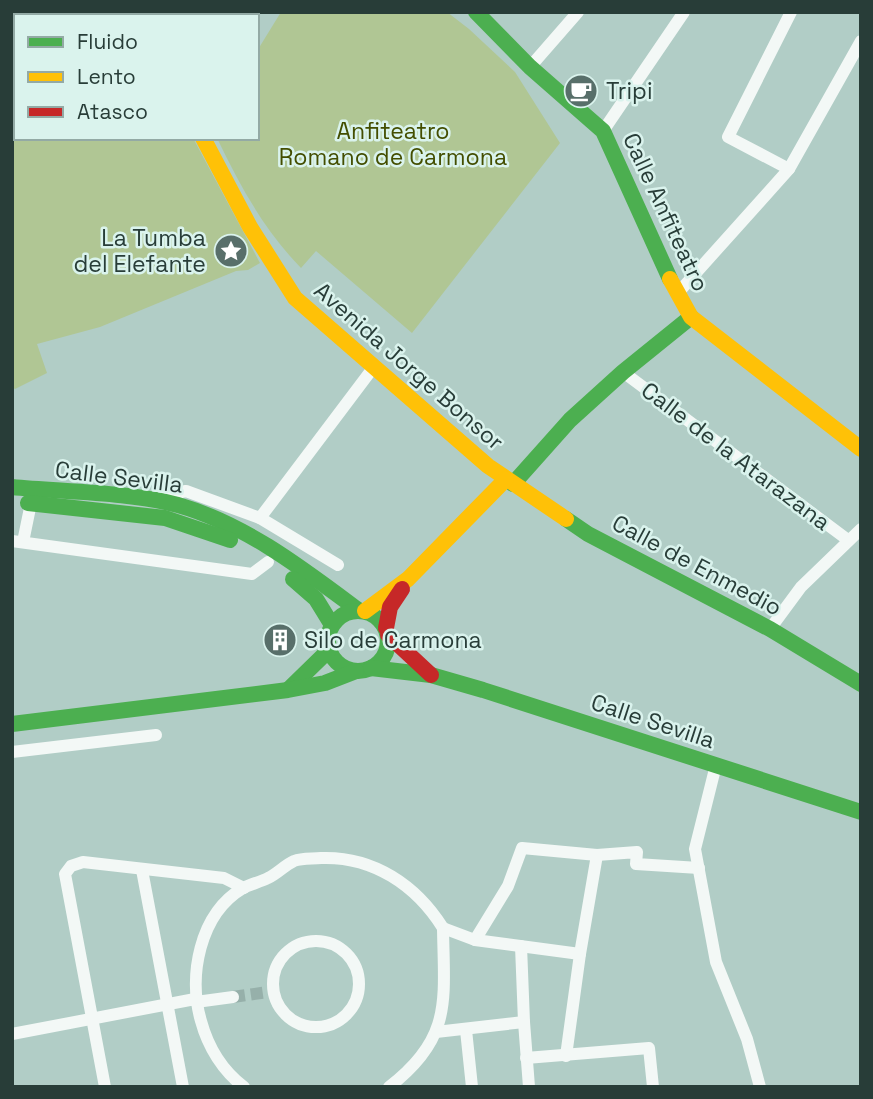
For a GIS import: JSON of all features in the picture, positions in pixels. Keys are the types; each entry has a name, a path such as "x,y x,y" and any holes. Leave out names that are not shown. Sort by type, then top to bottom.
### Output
{"main road":[{"name":"Calle Anfiteatro","path":"476,12 530,67 603,131 677,294 691,317"},
{"name":"Avenida Jorge Bonsor","path":"204,140 250,226 295,298 488,466 510,481 408,579"},
{"path":"510,481 570,420 623,372 691,317 861,449"},
{"name":"Calle de Enmedio","path":"510,481 588,534 770,629 861,684"},
{"name":"Calle Sevilla","path":"12,487 148,499 204,514 239,530 362,610"},
{"name":"Calle Sevilla","path":"12,502 165,518 234,541 313,594 332,625"},
{"path":"408,579 362,610 343,614 332,625 329,650 339,664 431,675"},
{"path":"12,724 288,690 325,683 364,669 385,655 390,607 408,579"},
{"path":"362,610 381,620 387,632 431,675"},
{"path":"288,690 329,650"},
{"name":"Calle Sevilla","path":"431,675 861,812"}],"street":[{"path":"530,67 578,12"},
{"path":"603,131 684,12"},
{"path":"789,169 728,136 791,12"},
{"path":"677,294 789,169 861,41"},
{"path":"260,518 373,368"},
{"name":"Calle de la Atarazana","path":"623,372 848,540"},
{"path":"124,512 148,499 186,491 260,518 338,565"},
{"path":"31,503 17,541 252,574 268,562"},
{"path":"770,629 801,587 861,529"},
{"path":"12,752 156,735"},
{"path":"716,765 695,849 716,962 747,1039 760,1087"},
{"path":"475,940 508,887 522,848 597,855 637,852 636,864 699,868"},
{"path":"566,1056 597,855"},
{"path":"244,1087 227,1072 212,1049 202,1026 196,1000 198,956 208,930 223,907 244,888 274,876 299,859 330,858 373,866 403,882 426,903 443,928 444,1000 436,1032 416,1062 389,1087"},
{"path":"105,1087 65,874 71,866 83,862 224,878 244,888"},
{"path":"142,870 183,1087"},
{"path":"443,928 475,940 580,954"},
{"path":"310,942 326,942 344,952 354,964 358,979 357,997 348,1013 338,1021 320,1027 301,1025 289,1018 270,991 281,959 295,946 310,942"},
{"path":"521,946 529,1087"},
{"path":"12,1034 167,1004 233,997"},
{"path":"436,1032 524,1022"},
{"path":"466,1030 472,1087"},
{"path":"526,1058 649,1048 653,1087"}],"green space":[{"path":"12,12 108,12 110,14 14,14 14,140 194,140 260,263 100,327 37,344 47,373 15,389 12,387"},
{"name":"Anfiteatro Romano de Carmona","path":"281,12 447,12 515,72 560,143 412,333 316,251 301,268 254,207 235,173 218,140 259,140 259,48"}],"tunnel":[{"path":"233,997 268,992"}],"traffic: fast":[{"path":"476,12 530,67 603,131 670,279"},
{"path":"513,484 570,420 623,372 691,317"},
{"path":"12,487 139,497 203,513 272,549 358,610"},
{"path":"28,503 165,518 230,540"},
{"path":"566,519 588,534 770,629 861,684"},
{"path":"293,579 316,599 332,625"},
{"path":"352,611 364,611 383,624 388,641 386,653 375,666 364,671 352,671 333,658 328,647 328,635 341,616 352,611"},
{"path":"289,689 329,650"},
{"path":"371,668 431,675 483,690 861,812"},
{"path":"12,724 288,690 325,683 356,671"}],"traffic: slow":[{"path":"204,140 250,227 295,298 488,466 566,519"},
{"path":"670,279 691,317 861,449"},
{"path":"365,611 408,579 506,479"}],"traffic: jam":[{"path":"386,628 390,607 402,589"},
{"path":"388,635 431,675"}],"place":[{"name":"Tripi","path":"581,91"},
{"name":"La Tumba del Elefante","path":"231,251"},
{"name":"Silo de Carmona","path":"280,640"}]}
